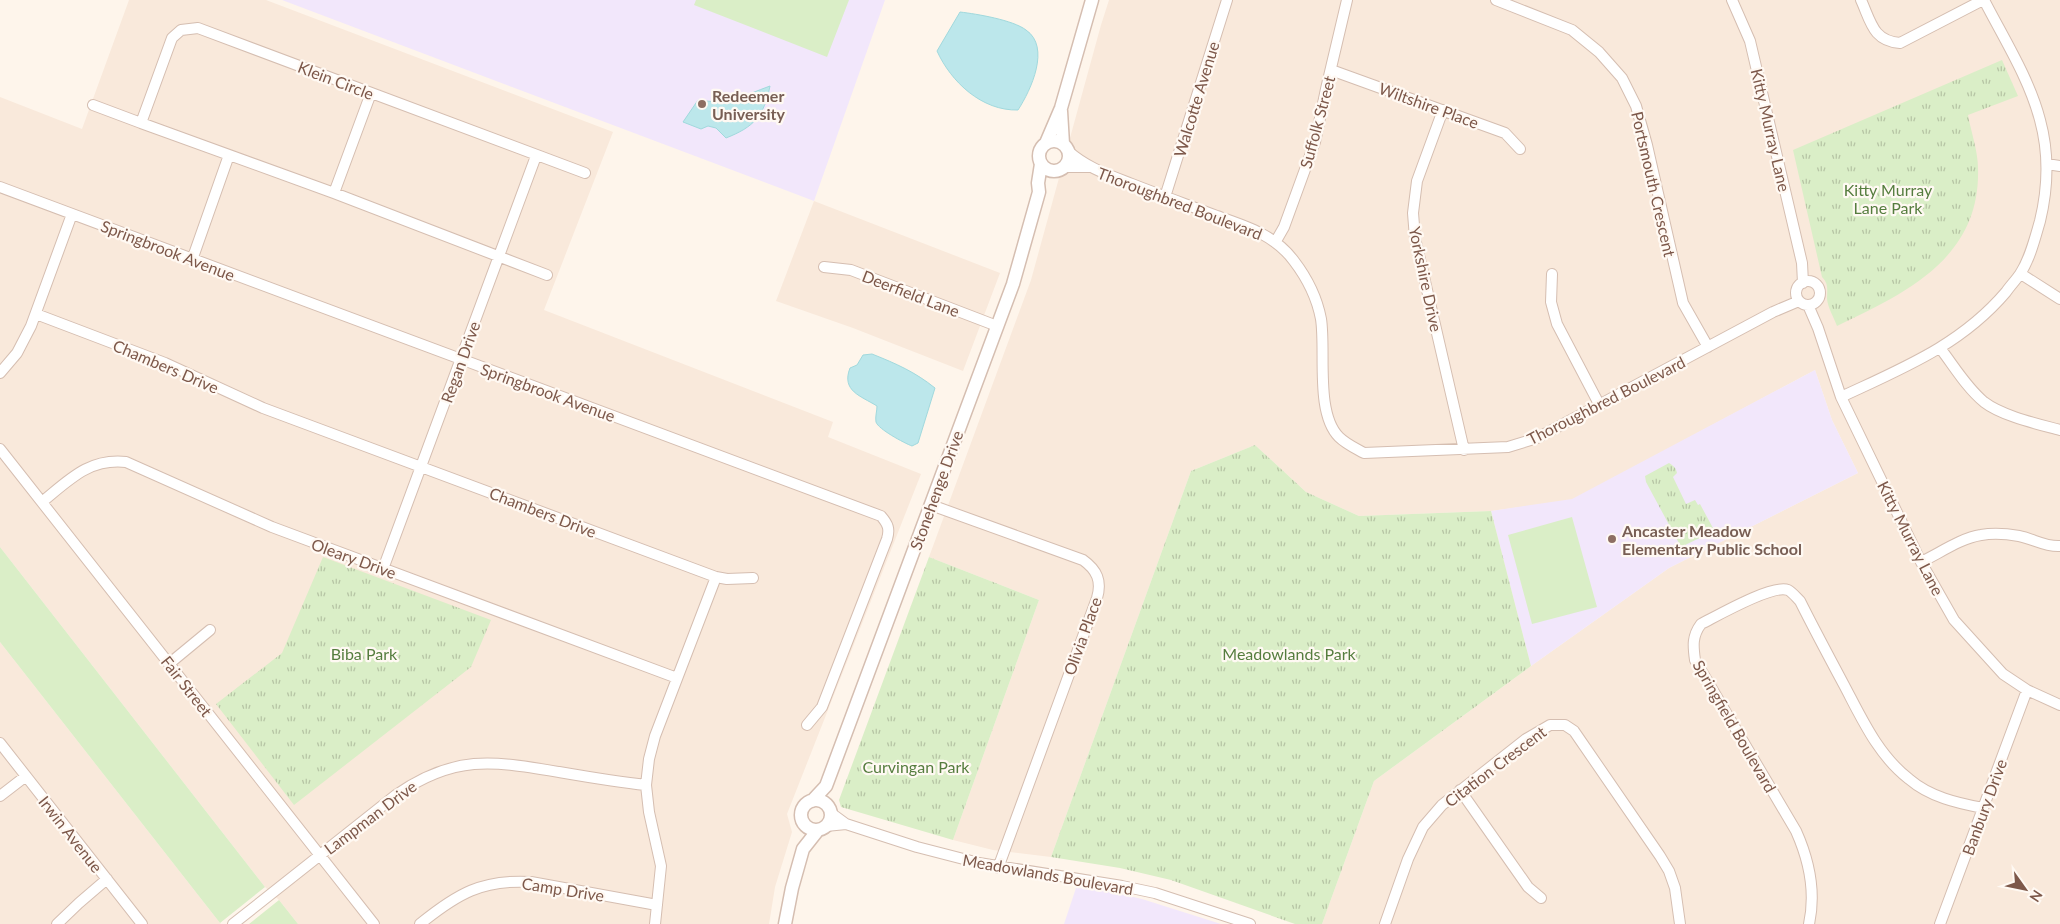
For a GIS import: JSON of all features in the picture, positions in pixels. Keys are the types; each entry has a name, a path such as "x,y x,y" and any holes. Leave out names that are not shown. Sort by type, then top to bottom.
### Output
{"street":[{"path":"1061,108 1068,160 1060,169 1048,170 1041,164 1039,155 1061,108 1092,0"},
{"name":"Walcotte Avenue","path":"1165,197 1227,0"},
{"name":"Suffolk Street","path":"1276,241 1284,227 1315,142 1347,0"},
{"name":"Portsmouth Crescent","path":"1496,0 1572,30 1599,52 1622,78 1636,106 1647,145 1683,303 1708,347"},
{"name":"Kitty Murray Lane","path":"1732,0 1750,41 1807,282 1818,286 1820,291 1805,300 1818,328 1841,397 1921,562 1954,620 2003,674 2027,690 2060,705"},
{"path":"1841,397 1940,348 1970,328 1991,309 2021,274 2035,237 2046,198 2047,164 2045,139 2032,93 1984,0 1900,43 1889,42 1876,34 1861,0"},
{"name":"Klein Circle","path":"142,123 172,38 180,30 198,28 585,173"},
{"name":"Wiltshire Place","path":"1332,70 1505,133 1520,149"},
{"path":"334,193 371,93"},
{"path":"93,105 334,193 547,275"},
{"name":"Yorkshire Drive","path":"1443,110 1416,187 1413,213 1415,238 1464,450"},
{"path":"1046,143 1055,141 1066,148"},
{"name":"Thoroughbred Boulevard","path":"1066,148 1088,167 1251,228 1276,241 1294,260 1311,287 1321,318 1327,414 1331,426 1338,436 1350,446 1364,453 1508,447 1536,438 1773,312 1805,300 1798,288 1807,282"},
{"path":"192,260 229,155"},
{"name":"Regan Drive","path":"384,568 536,156"},
{"name":"Stonehenge Drive","path":"812,801 826,786 998,326 1019,266 1039,192 1038,182 1041,164"},
{"path":"2047,164 2060,166"},
{"name":"Thoroughbred Boulevard","path":"1060,169 1088,167"},
{"name":"Stonehenge Drive","path":"1039,192 1060,169"},
{"name":"Springbrook Avenue","path":"0,187 880,516 887,523 889,532 887,539 822,708 807,725"},
{"path":"0,373 20,349 36,314 72,214"},
{"name":"Deerfield Lane","path":"824,267 851,270 998,326"},
{"path":"1552,274 1551,302 1557,324 1600,404"},
{"path":"2021,274 2060,299"},
{"name":"Chambers Drive","path":"36,314 165,363 258,406 716,577 727,579 753,578"},
{"path":"1940,348 1969,387 1985,403 2024,420 2060,430"},
{"name":"Fair Street","path":"0,449 374,924"},
{"name":"Oleary Drive","path":"42,502 90,466 111,461 126,462 248,518 677,678"},
{"name":"Olivia Place","path":"931,504 1082,560 1092,567 1098,576 1099,591 1097,598 998,868"},
{"path":"1921,562 1981,534 2010,535 2043,544 2060,546"},
{"path":"655,924 661,866 649,812 646,786 652,747 716,577"},
{"name":"Springfield Boulevard","path":"1809,924 1811,881 1806,853 1796,831 1695,660 1694,632 1701,624 1763,593 1780,589 1789,590 1800,600 1869,733 1889,760 1909,780 1932,794 1954,802 1983,808"},
{"path":"170,663 210,630"},
{"name":"Banbury Drive","path":"1940,924 2027,690"},
{"name":"Citation Crescent","path":"1384,924 1408,859 1423,827 1442,805 1460,790 1526,739 1550,725 1565,725 1581,739 1660,856 1675,888 1680,924"},
{"name":"Irwin Avenue","path":"0,743 142,924"},
{"name":"Lampman Drive","path":"233,924 410,785 437,772 462,764 484,762 507,763 646,786"},
{"path":"0,796 26,776"},
{"name":"Stonehenge Drive","path":"826,786 829,809"},
{"path":"1460,790 1528,887 1541,898"},
{"path":"785,924 792,888 804,849 829,822 829,809 818,800 804,806 802,810 804,824 802,843 804,849"},
{"name":"Meadowlands Boulevard","path":"829,809 846,824 917,847 998,868 1122,886 1155,893 1250,924"},
{"path":"804,824 810,829 822,828"},
{"name":"Meadowlands Boulevard","path":"822,828 846,824"},
{"path":"57,924 79,902 107,880"},
{"name":"Camp Drive","path":"420,924 443,905 463,893 485,885 513,880 657,906"}],"shaded area":[{"path":"129,0 266,0 613,132 544,310 833,422 828,437 921,474 787,814 792,832 775,887 769,924 298,924 279,900 265,887 0,547 0,97 82,129"},
{"name":"Redeemer University","path":"282,0 885,0 814,201"},
{"path":"1109,0 2060,0 2060,924 1322,924 1374,781 1669,568 1858,473 1832,420 1815,370 1572,500 1491,511 1359,516 1306,492 1255,445 1191,471 1051,857 993,850 953,840 1039,600 929,557 1031,280"},
{"path":"814,201 1000,273 963,371 853,328 776,301"},
{"name":"Ancaster Meadow Elementary Public School","path":"1815,370 1832,420 1858,473 1669,568 1531,666 1491,511 1572,499"},
{"path":"0,642 220,923 221,924 0,924"},
{"path":"1076,888 1103,890 1142,899 1221,924 1064,924"}],"green space":[{"path":"696,0 849,0 827,57 694,5"},
{"name":"Kitty Murray Lane Park","path":"2002,60 2018,96 1968,115 1978,162 1976,199 1967,226 1953,249 1913,285 1889,300 1837,326 1827,299 1827,285 1822,277 1793,150"},
{"name":"Meadowlands Park","path":"1255,445 1306,492 1359,516 1491,511 1531,666 1374,781 1322,924 1295,924 1171,880 1120,868 1051,857 1191,471"},
{"path":"1669,463 1676,470 1677,473 1673,477 1686,504 1695,500 1698,505 1700,504 1713,528 1712,532 1681,547 1646,482 1645,476"},
{"path":"1572,517 1597,607 1532,624 1508,535"},
{"path":"0,547 265,887 220,923 0,642"},
{"name":"Biba Park","path":"323,557 491,620 471,667 294,805 216,704 282,653"},
{"name":"Curvingan Park","path":"929,557 1039,600 953,840 841,807 839,800"},
{"path":"279,900 298,924 249,924"}],"water":[{"path":"960,12 1013,23 1026,30 1033,37 1037,47 1036,69 1033,80 1018,110 992,106 980,100 959,84 943,62 937,51"},
{"path":"770,86 761,113 751,125 736,134 726,138 716,128 708,126 701,129 683,122 698,100 726,100"},
{"path":"872,354 920,377 935,388 918,443 912,446 881,428 876,422 877,406 859,396 850,387 848,376 850,368 857,365 863,355"}],"place":[{"name":"Redeemer University","path":"702,104"},
{"name":"Ancaster Meadow Elementary Public School","path":"1612,539"}]}
